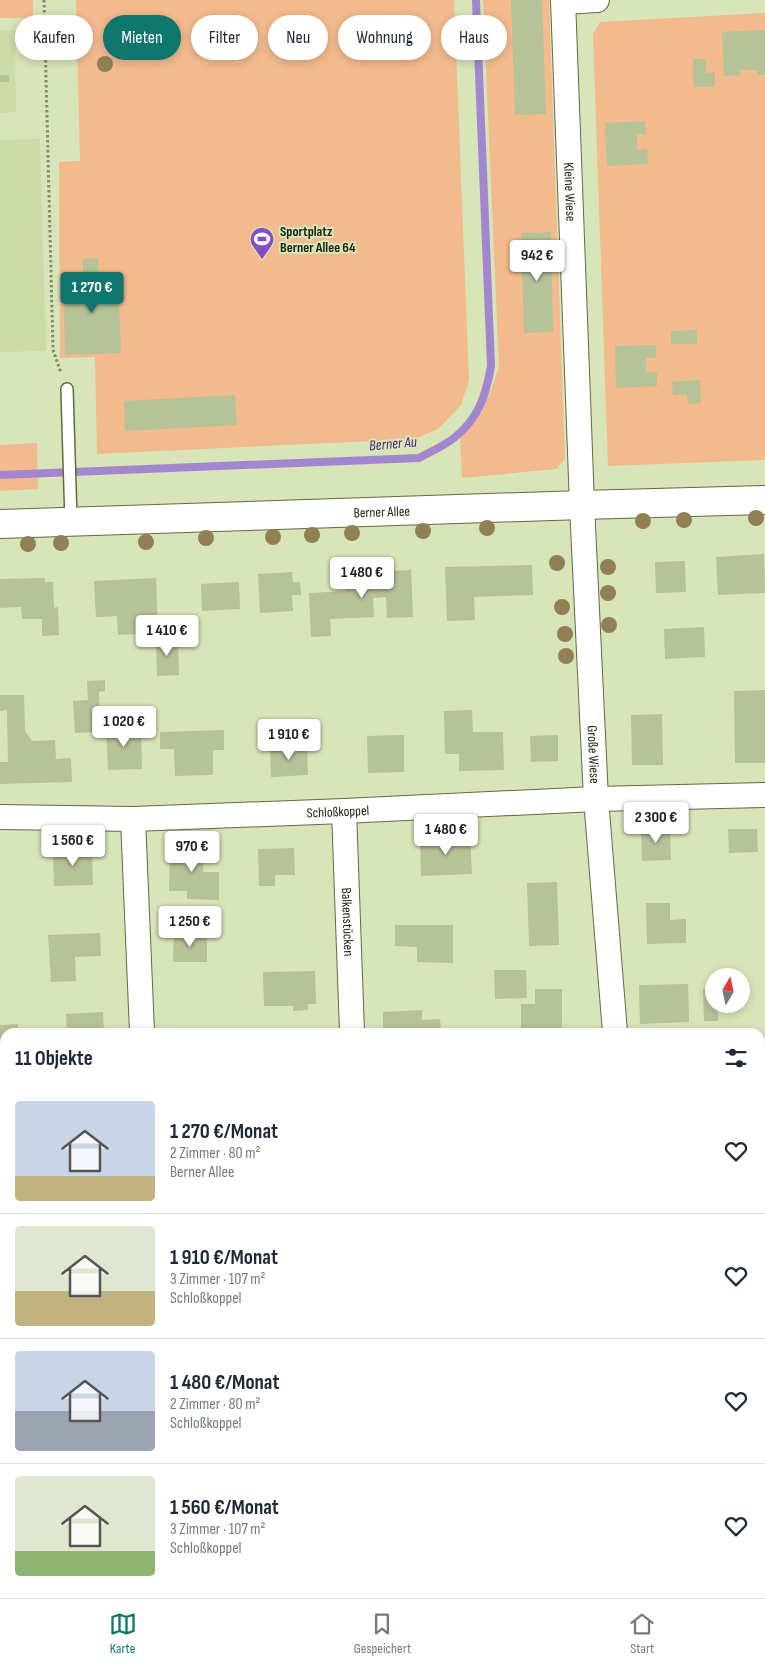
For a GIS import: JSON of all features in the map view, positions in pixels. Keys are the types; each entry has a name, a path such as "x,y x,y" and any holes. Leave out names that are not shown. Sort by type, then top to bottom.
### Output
{"street":[{"path":"563,1 597,0"},
{"name":"Kleine Wiese","path":"563,1 582,504"},
{"name":"Berner Allee","path":"0,524 582,504 765,500"},
{"name":"Große Wiese","path":"582,504 596,799 615,1028"},
{"name":"Schloßkoppel","path":"0,817 133,819 596,799 765,794"},
{"name":"Balkenstücken","path":"344,811 352,1028"},
{"path":"133,819 142,1028"}],"lane":[{"path":"67,389 71,521"}],"path":[{"path":"44,0 53,350 67,389"}],"shaded area":[{"path":"0,0 33,0 33,15 15,15 15,18 0,18"},
{"name":"Sportplatz Berner Allee 64","path":"76,0 454,0 455,15 441,15 441,60 456,60 469,380 461,405 438,429 415,439 97,454 95,357 60,358 59,162 80,161 77,60 93,60 93,15 76,15"},
{"path":"483,0 549,0 565,459 556,469 462,478 460,436 477,419 490,393 499,367 486,60 507,60 507,15 484,15"},
{"path":"765,13 765,460 608,466 593,34 600,22"},
{"path":"15,30 16,112 0,113 0,31"},
{"path":"40,139 46,351 0,352 0,140"},
{"path":"37,443 38,489 0,491 0,445"}],"building":[{"path":"511,0 542,0 546,114 515,115"},
{"path":"765,30 765,75 757,75 757,70 739,70 740,75 724,76 722,32"},
{"path":"693,59 706,59 706,73 715,72 715,87 694,87"},
{"path":"0,75 9,75 9,82 0,82"},
{"path":"645,121 646,134 637,134 637,150 647,149 648,164 607,166 605,123"},
{"path":"551,232 553,332 524,333 521,233"},
{"path":"98,258 99,280 118,280 121,353 65,355 63,282 83,281 83,259"},
{"path":"697,330 697,344 671,344 671,331"},
{"path":"656,345 656,358 646,358 646,372 657,372 657,386 616,388 615,346"},
{"path":"700,380 701,403 688,404 687,394 673,395 672,382"},
{"path":"235,395 237,425 125,431 124,401"},
{"path":"764,554 765,593 718,595 716,557"},
{"path":"685,561 686,592 656,593 655,562"},
{"path":"532,565 533,595 474,597 475,620 447,621 445,567"},
{"path":"411,570 413,617 387,618 386,597 373,598 374,617 330,619 331,636 311,637 309,593 345,591 344,573"},
{"path":"292,572 293,582 300,582 301,595 292,595 293,611 260,613 258,574"},
{"path":"45,578 45,582 53,582 54,608 58,607 59,635 42,636 42,619 22,619 21,607 0,608 0,579"},
{"path":"156,578 158,633 118,635 117,616 96,617 94,581"},
{"path":"239,582 240,609 202,611 201,584"},
{"path":"704,627 705,657 665,659 664,629"},
{"path":"156,638 178,638 179,675 157,676"},
{"path":"105,680 105,691 99,692 100,732 75,733 73,701 88,700 87,681"},
{"path":"765,690 765,763 735,763 734,691"},
{"path":"0,695 24,695 25,731 32,741 55,740 56,759 71,758 72,782 0,784 0,762 8,762 7,710 0,711"},
{"path":"472,710 473,732 503,732 504,770 459,771 459,754 445,754 444,711"},
{"path":"662,714 663,765 632,765 631,715"},
{"path":"141,726 142,769 108,770 106,727"},
{"path":"224,730 224,750 213,750 213,775 175,776 174,749 160,749 160,732"},
{"path":"404,735 404,772 368,773 367,736"},
{"path":"558,735 558,761 531,762 530,736"},
{"path":"307,746 308,775 271,777 270,747"},
{"path":"670,828 671,860 642,861 641,829"},
{"path":"728,829 757,829 758,852 729,853"},
{"path":"470,836 472,874 421,876 420,838"},
{"path":"170,844 198,844 198,850 204,850 203,872 219,872 219,900 187,899 187,891 169,891"},
{"path":"92,848 93,885 54,886 53,850"},
{"path":"294,848 295,875 275,875 275,886 259,886 258,849"},
{"path":"557,882 559,945 529,946 527,883"},
{"path":"646,903 670,903 670,920 686,919 686,943 647,944"},
{"path":"395,925 453,925 453,963 417,962 417,947 395,946"},
{"path":"100,933 101,956 75,957 76,981 51,982 48,935"},
{"path":"174,933 207,933 207,962 173,962"},
{"path":"494,970 526,970 527,998 495,999"},
{"path":"315,971 316,1004 308,1004 308,1010 293,1011 293,1006 264,1006 263,972"},
{"path":"688,984 689,1022 640,1024 639,985"},
{"path":"535,989 562,989 562,1028 521,1028 521,1004 535,1004"},
{"path":"703,989 705,989 705,1013 718,1013 718,1021 704,1021"},
{"path":"422,1010 422,1020 440,1019 441,1028 383,1028 383,1012"},
{"path":"103,1012 104,1028 67,1028 66,1014"},
{"path":"18,1024 18,1028 0,1028 0,1025"}],"waterway":[{"name":"Berner Au","path":"0,475 419,458 446,444 462,431 480,406 491,366 476,0"}],"place":[{"name":"Sportplatz Berner Allee 64","path":"262,260"}]}
